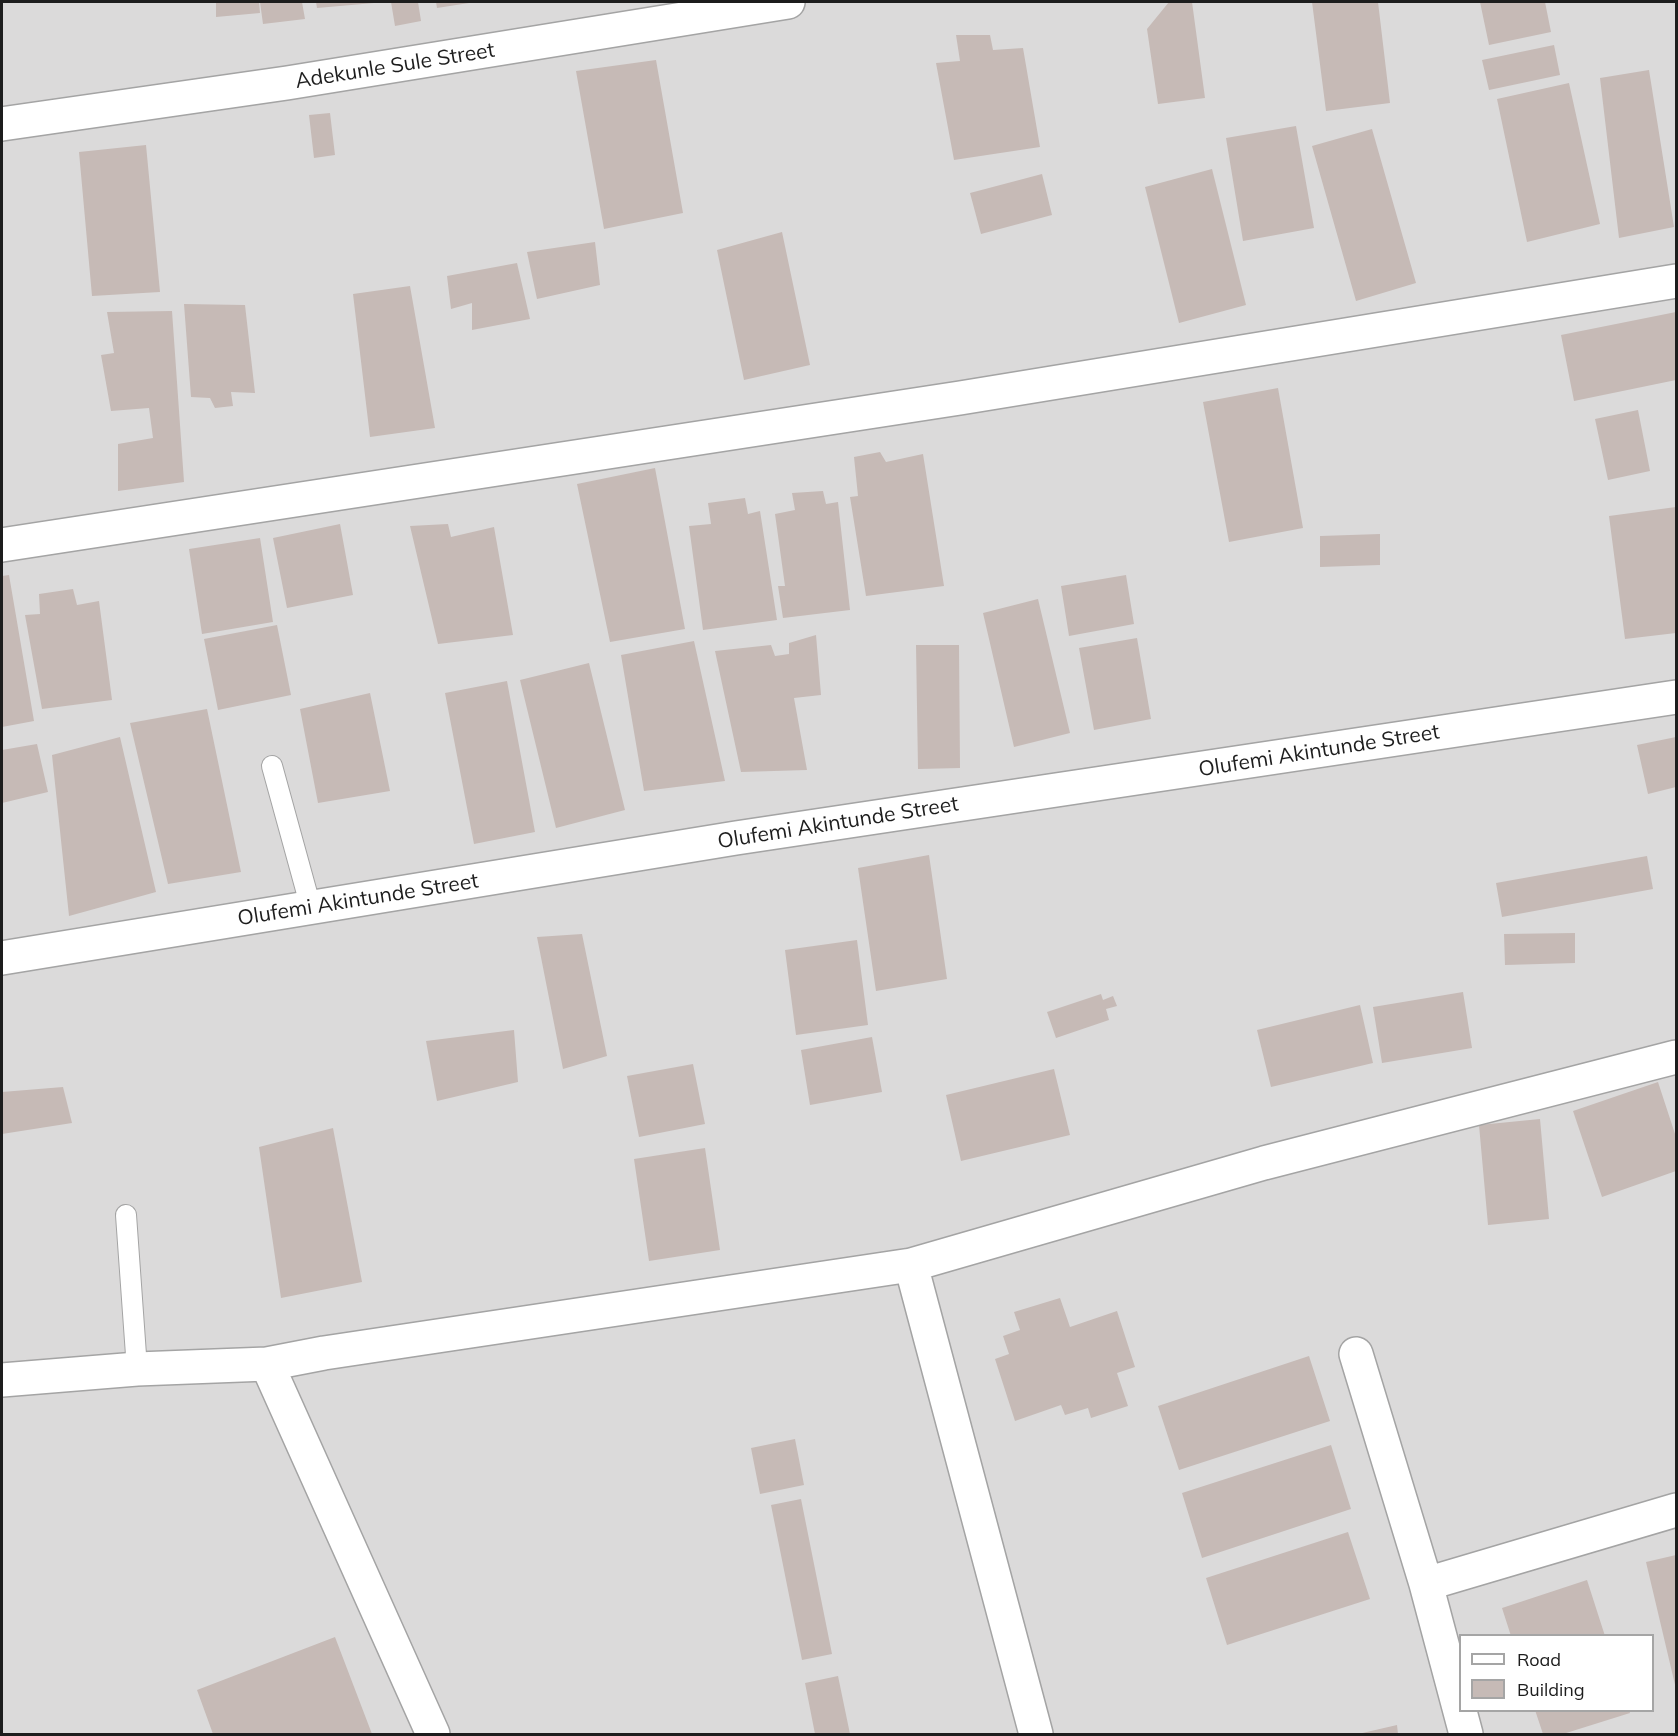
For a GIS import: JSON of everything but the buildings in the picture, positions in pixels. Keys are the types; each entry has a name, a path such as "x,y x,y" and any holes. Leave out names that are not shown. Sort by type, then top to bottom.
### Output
{"street":[{"name":"Adekunle Sule Street","path":"2,124 287,83 788,2"},
{"path":"2,545 948,400 1677,281"},
{"name":"Olufemi Akintunde Street","path":"2,958 736,838 1677,697"},
{"path":"2,1380 137,1369 267,1364 324,1353 911,1266 1264,1163 1677,1058"},
{"path":"911,1266 1036,1734"},
{"path":"1356,1354 1426,1584 1459,1708"},
{"path":"267,1364 433,1734"},
{"path":"1426,1584 1677,1510"},
{"path":"1460,1712 1466,1734"}],"lane":[{"path":"272,766 311,908"},
{"path":"126,1215 137,1369"}],"shaded area":[{"path":"2,2 1676,2 1676,1734 2,1734"}]}
